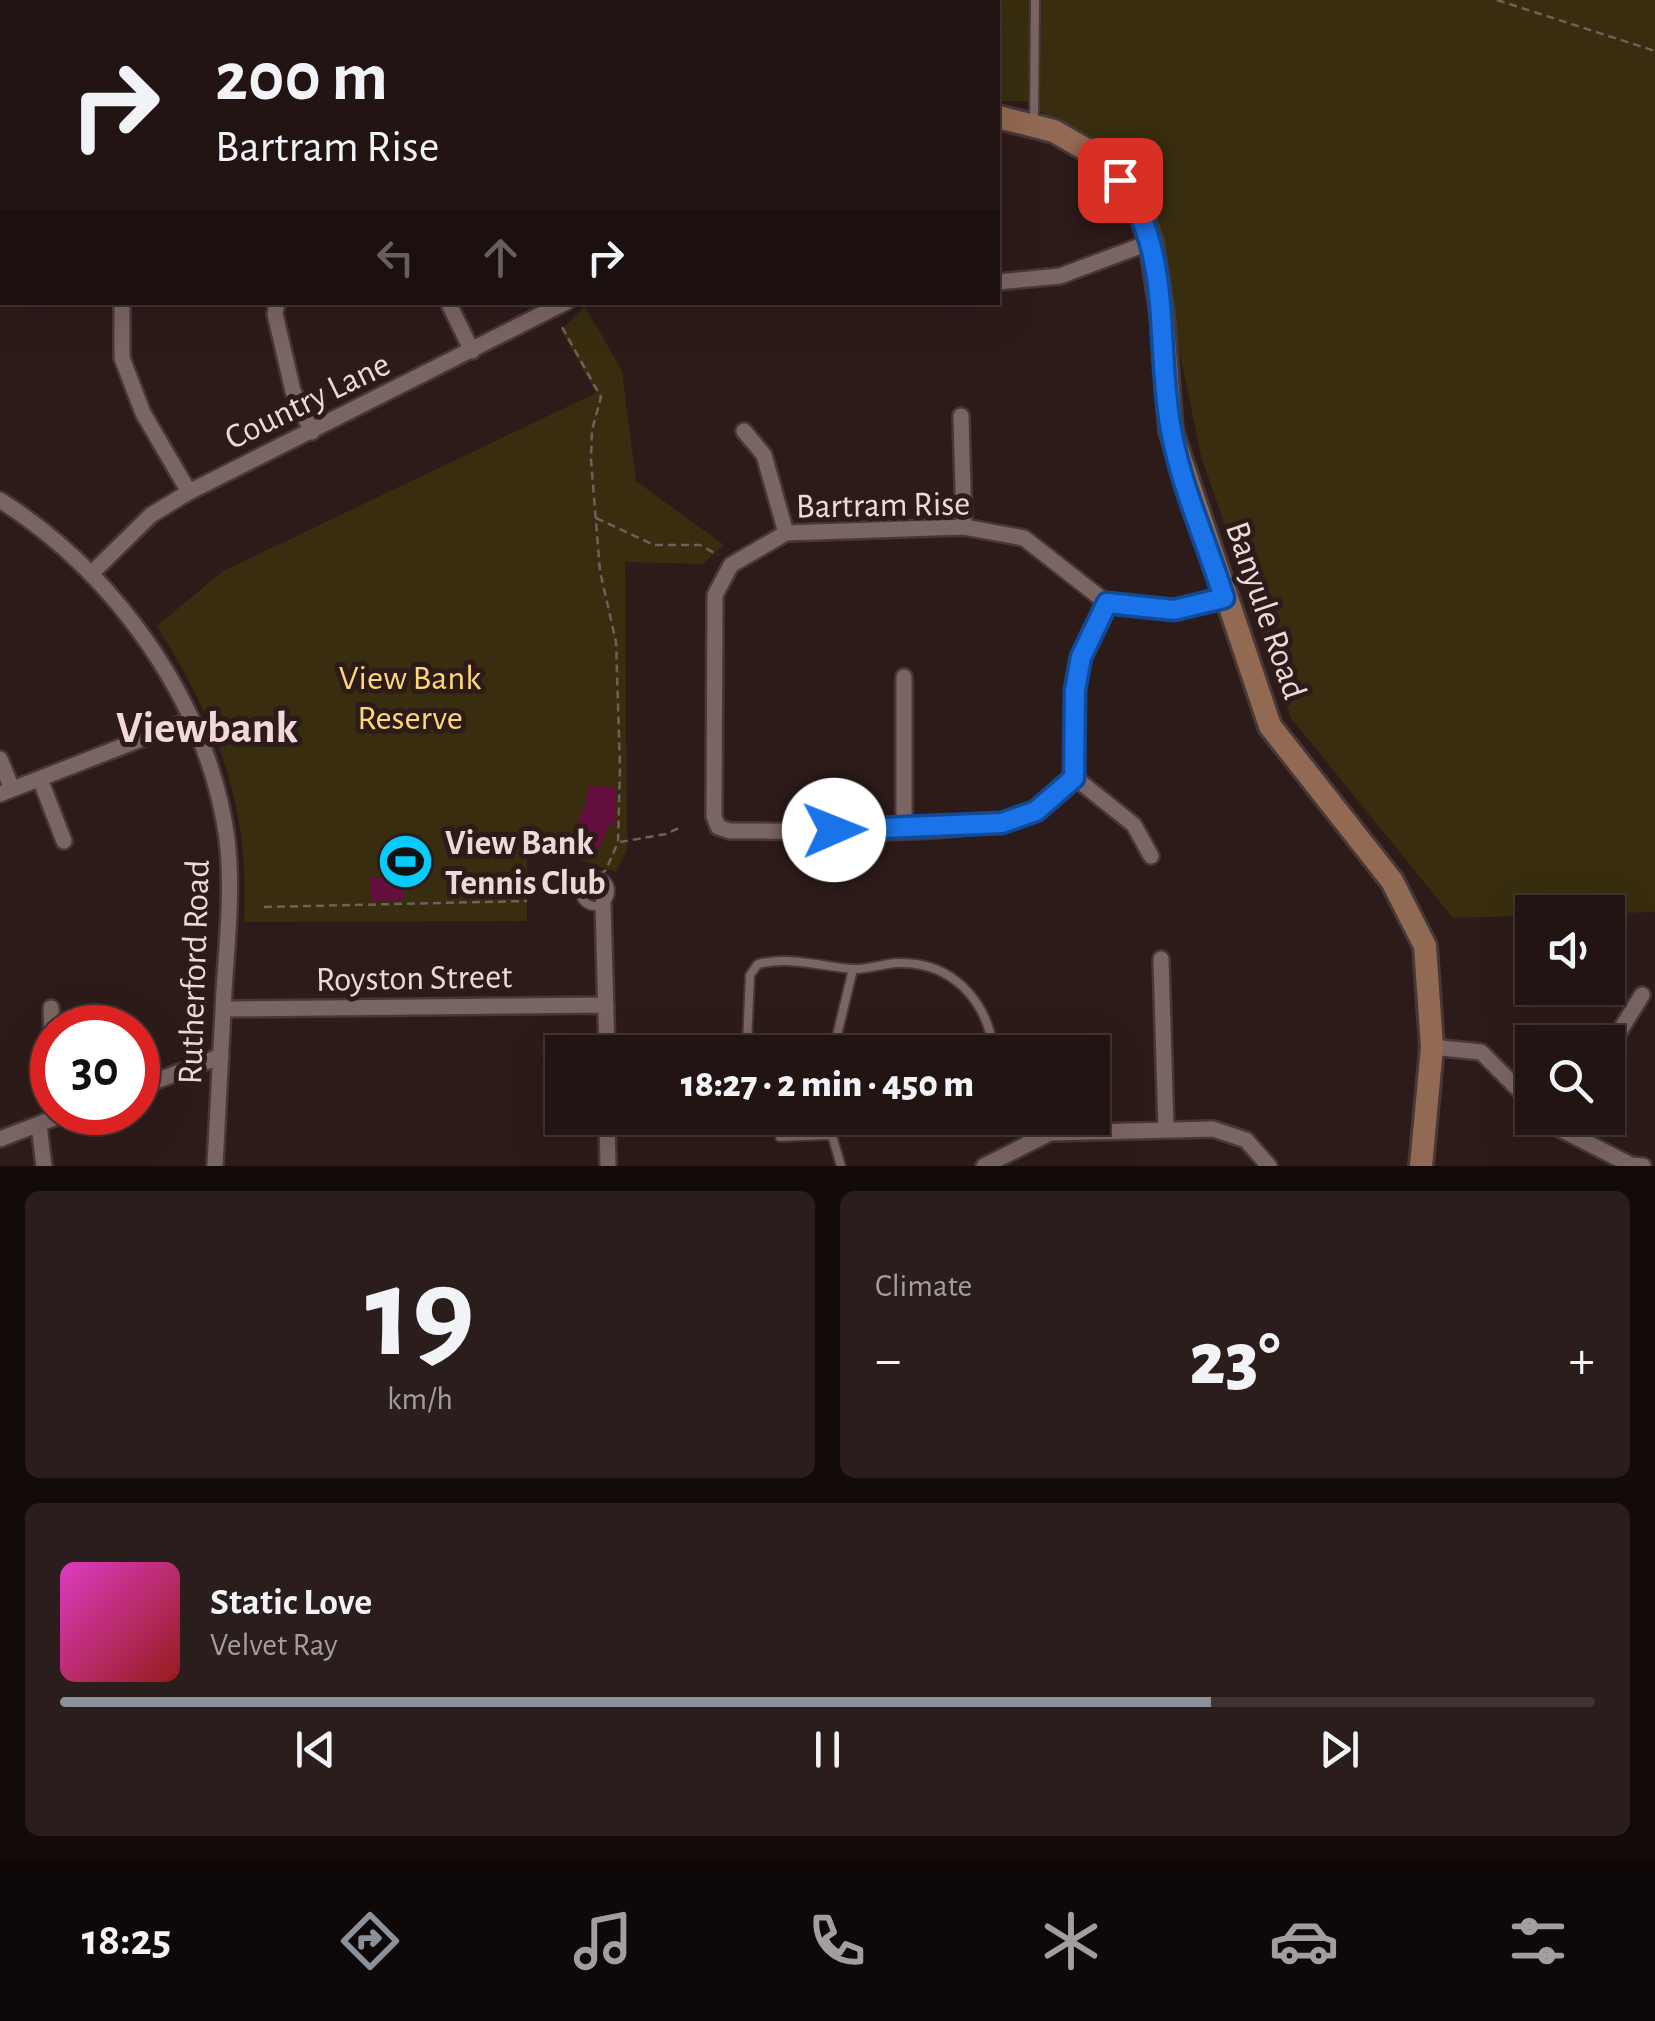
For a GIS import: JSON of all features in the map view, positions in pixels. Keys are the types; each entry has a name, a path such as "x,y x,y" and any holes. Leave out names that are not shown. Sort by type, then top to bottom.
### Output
{"street":[{"name":"Banyule Road","path":"1000,117 1034,124 1092,152 1138,205 1151,242 1171,431 1270,726 1392,882 1425,946 1432,1048 1421,1166"},
{"path":"1000,282 1060,276 1151,242"},
{"path":"122,305 122,358 144,414 189,492"},
{"path":"277,305 275,314 293,391 312,432"},
{"path":"449,305 472,351"},
{"name":"Country Lane","path":"91,574 152,516 189,492 560,305"},
{"path":"961,416 964,527"},
{"path":"744,431 764,455 786,533"},
{"name":"Rutherford Road","path":"0,500 91,574 143,637 190,720 213,776 226,838 229,903 215,1166"},
{"name":"Bartram Rise","path":"731,565 786,533 964,527 1024,538 1107,603"},
{"path":"731,565 714,595 711,830 904,829 1002,823 1036,811 1074,778 1075,690 1081,657 1107,603 1174,610 1224,598"},
{"path":"904,677 904,829"},
{"path":"0,759 6,792 190,720"},
{"path":"40,778 64,842"},
{"path":"1074,778 1134,826 1151,856"},
{"path":"603,904 607,1035"},
{"path":"1161,959 1166,1130"},
{"path":"1623,1025 1642,995"},
{"name":"Royston Street","path":"223,1009 606,1005"},
{"path":"1432,1048 1481,1052 1515,1085"},
{"path":"160,1080 221,1056"},
{"path":"0,1139 30,1128"},
{"path":"984,1166 1029,1141 1063,1132 1166,1130 1230,1132 1246,1140 1269,1166"},
{"path":"40,1135 44,1166"},
{"path":"607,1135 608,1166"},
{"path":"1581,1135 1631,1165 1643,1166"}],"lane":[{"path":"1034,124 1035,0"},
{"path":"598,876 610,888 603,904 587,905 579,891 583,881 598,876"},
{"path":"748,1035 754,966 781,961 854,970 904,963 953,974 986,1020 990,1035"},
{"path":"837,1035 854,970"},
{"path":"780,1137 829,1135 842,1166"},
{"path":"1026,1135 1029,1141"}],"path":[{"path":"1497,0 1655,51"},
{"path":"562,327 601,397 590,444 596,518 617,659 618,842 606,870 598,876"},
{"path":"596,518 659,546 700,545 731,565"},
{"path":"618,842 666,834 681,827"},
{"path":"264,908 527,901"}],"green space":[{"path":"1000,0 1655,0 1655,912 1625,913 1625,895 1515,895 1515,916 1453,918 1291,718 1201,456 1146,188 1027,101 1000,101"},
{"name":"View Bank Reserve","path":"585,306 622,371 636,481 724,545 703,564 625,562 627,850 616,872 564,854 527,854 527,921 244,922 242,840 226,767 197,697 157,626 223,571 596,393 561,330"}],"building":[{"path":"588,786 615,787 615,825 610,823 594,860 568,848 587,801"},
{"path":"403,877 403,900 371,901 370,878"}],"place":[{"name":"View Bank Tennis Club","path":"406,862"}],"district":[{"name":"Viewbank","path":"207,726"}],"route":[{"path":"834,830 1002,823 1036,811 1074,778 1075,690 1081,657 1107,603 1159,611 1224,598 1171,431 1162,312 1151,242 1138,205 1120,180"}]}
